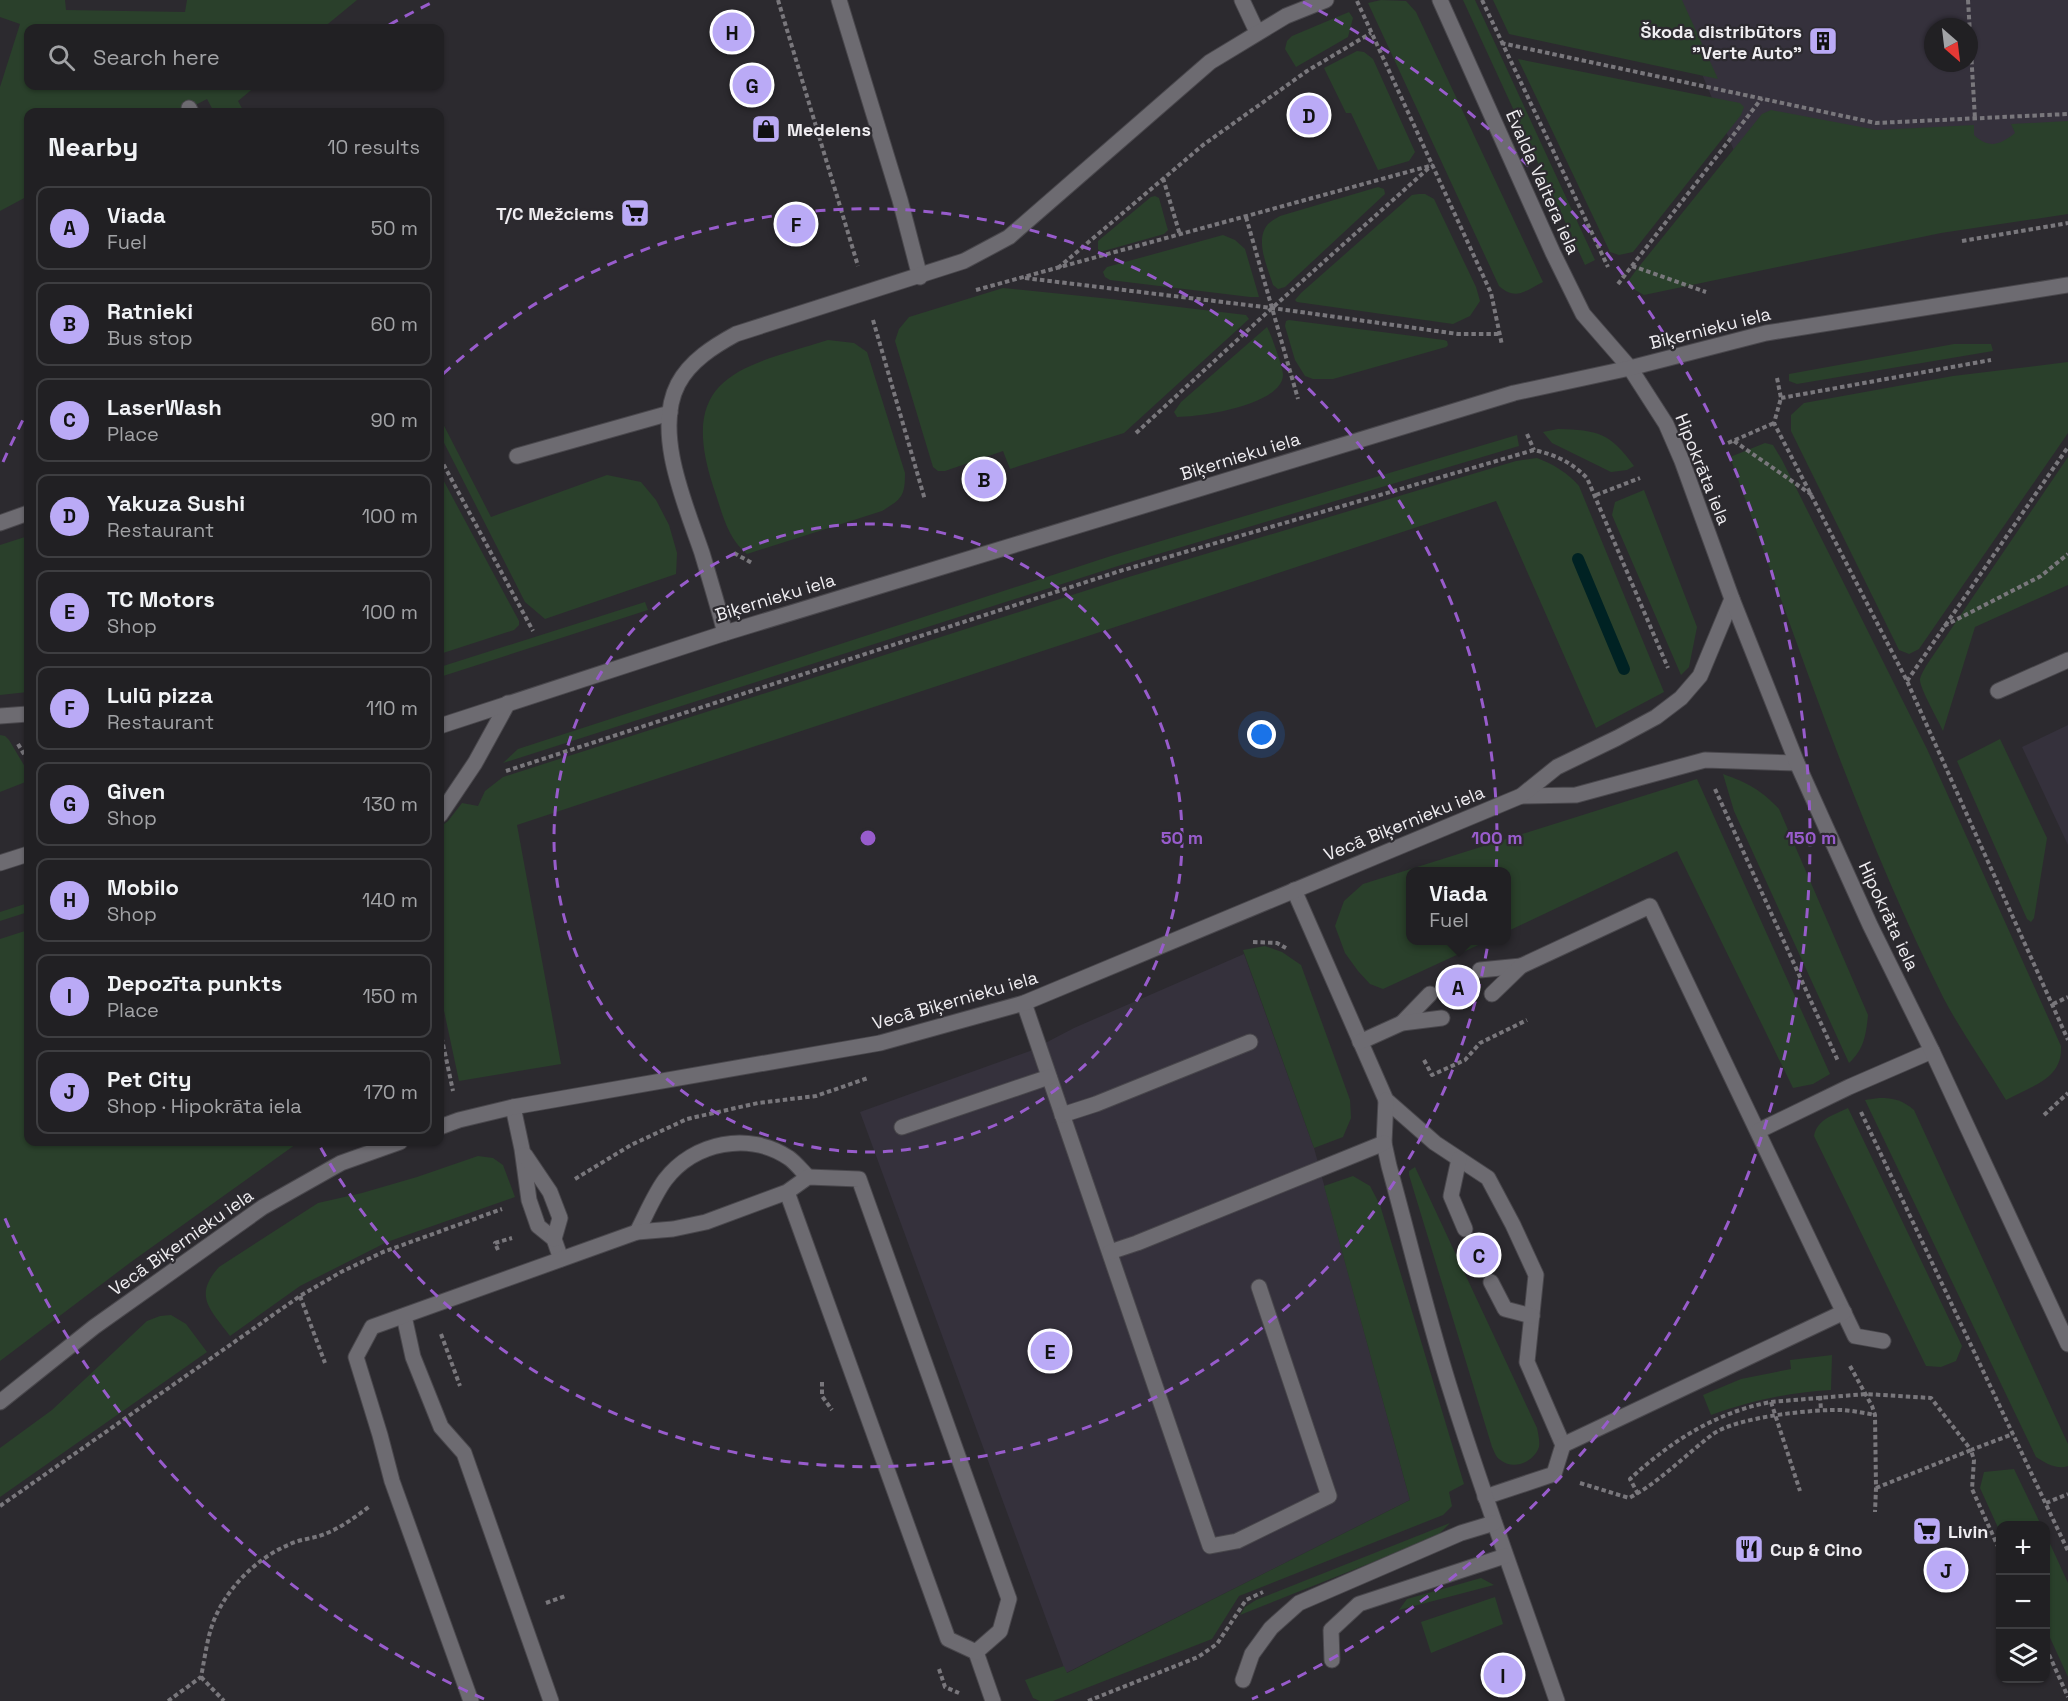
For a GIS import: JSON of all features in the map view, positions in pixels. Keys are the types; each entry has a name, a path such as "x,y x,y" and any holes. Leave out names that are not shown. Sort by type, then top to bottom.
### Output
{"street":[{"path":"839,0 900,201 920,277"},
{"path":"1242,0 1257,32"},
{"path":"725,633 674,469 669,435 670,413 678,385 695,363 713,346 736,334 920,277 964,261 1009,237 1210,62 1286,16 1326,0"},
{"name":"Ēvalda Valtera iela","path":"1440,0 1553,253 1583,314 1630,368"},
{"name":"Biķernieku iela","path":"444,725 725,633 1514,393 1630,368 1766,333 2068,285"},
{"name":"Hipokrāta iela","path":"1630,368 1666,424 1797,763 1870,925 1932,1051 2068,1344"},
{"path":"517,456 670,413"},
{"path":"0,523 24,514"},
{"name":"Vecā Biķernieku iela","path":"444,1126 513,1107 880,1043 1024,1003 1521,796 1557,767 1656,717 1681,698 1700,676 1732,599"},
{"path":"1998,691 2068,660"},
{"path":"444,809 475,763 508,704"},
{"path":"0,716 24,714"},
{"name":"Vecā Biķernieku iela","path":"1521,796 1576,795 1705,760 1797,763"},
{"path":"0,862 24,855"},
{"path":"1294,890 1386,1100 1435,1143 1488,1178 1536,1275 1527,1362 1563,1445 1554,1474 1485,1497"},
{"path":"1492,994 1521,966 1650,906 1855,1336 1883,1341"},
{"path":"1480,970 1521,966"},
{"path":"1402,1023 1430,994"},
{"path":"1024,1003 1210,1546 1237,1540 1329,1496 1259,1287"},
{"path":"1360,1042 1402,1023 1442,1018"},
{"path":"1062,1115 1096,1104 1250,1042"},
{"path":"1758,1131 1849,1087 1932,1051"},
{"path":"902,1127 1049,1077"},
{"path":"1386,1100 1384,1143 1389,1166 1451,1392 1505,1556 1557,1701"},
{"path":"513,1107 529,1200 538,1226 554,1239 561,1259"},
{"path":"637,1232 666,1180 686,1159 708,1148 734,1142 761,1145 789,1158 808,1177"},
{"path":"1110,1252 1384,1143"},
{"name":"Vecā Biķernieku iela","path":"0,1402 94,1327 262,1207 341,1163 389,1146"},
{"path":"522,1149 550,1192 560,1218 554,1239"},
{"path":"1459,1159 1451,1196 1465,1229"},
{"path":"471,1701 392,1481 356,1357 372,1327 637,1232 673,1229 706,1222 787,1192 808,1177 859,1179 1009,1599 1000,1630 976,1652"},
{"path":"787,1192 948,1639 976,1652 993,1701"},
{"path":"1491,1282 1504,1309 1532,1316"},
{"path":"1563,1445 1844,1312"},
{"path":"404,1316 413,1357 441,1426 464,1453 551,1701"},
{"path":"1243,1680 1252,1654 1271,1628 1299,1604 1461,1533 1494,1523"},
{"path":"1332,1660 1331,1630 1359,1604 1505,1556"}],"path":[{"path":"777,0 866,293"},
{"path":"1356,0 1491,293 1502,345"},
{"path":"1482,0 1608,267"},
{"path":"1968,0 1975,118"},
{"path":"1057,268 1203,145 1307,71 1371,33"},
{"path":"1501,43 1876,123 2068,114"},
{"path":"1618,284 1762,98"},
{"path":"976,290 1432,165"},
{"path":"1136,434 1432,165"},
{"path":"1163,178 1180,235"},
{"path":"1246,217 1298,399"},
{"path":"1962,241 2068,223"},
{"path":"1632,266 1706,292"},
{"path":"1022,278 1272,308 1458,334 1498,334"},
{"path":"884,315 872,318 925,500"},
{"path":"1781,398 1991,360"},
{"path":"1777,378 1781,398 1774,423 1906,681 2068,1040"},
{"path":"1728,443 1774,423"},
{"path":"1527,434 1534,450"},
{"path":"1734,441 1813,496"},
{"path":"1906,681 2068,447"},
{"path":"501,772 1120,571 1534,450 1557,455 1575,466 1587,478 1681,698"},
{"path":"444,465 533,631"},
{"path":"1596,495 1640,478"},
{"path":"728,544 734,553 752,563"},
{"path":"1944,626 2041,576 2068,554"},
{"path":"1705,760 1710,779 1849,1087 2068,1551"},
{"path":"2053,1004 2068,997"},
{"path":"1424,1060 1432,1075 1465,1060 1480,1043 1527,1020"},
{"path":"444,1049 459,1120"},
{"path":"2044,1115 2068,1093"},
{"path":"1638,1494 1630,1479 1654,1457 1679,1439 1710,1422 1757,1404 1820,1396 1866,1394 1931,1398 1971,1450 1974,1460 1972,1489 1996,1540"},
{"path":"1820,1396 1821,1410"},
{"path":"1771,1402 1800,1491"},
{"path":"1872,1406 1875,1415 1875,1512"},
{"path":"1554,1474 1629,1498 1638,1494 1715,1433 1754,1418 1821,1410 1846,1410 1875,1415"},
{"path":"1876,1488 2013,1434"},
{"path":"168,1701 201,1677 210,1631 218,1612 244,1576 263,1559 288,1544 322,1535 349,1522 375,1502 392,1481"},
{"path":"2046,1503 2068,1494"},
{"path":"2050,1657 2068,1697"},
{"path":"201,1677 224,1701"}],"shaded area":[{"path":"1671,0 2068,0 2068,172 1745,177"},
{"path":"2068,725 2068,845 2022,747"},
{"path":"1244,954 1314,1148 1410,1500 1066,1673 860,1112 1030,1051 1074,1028"}],"green space":[{"path":"0,0 65,0 66,10 185,12 187,0 357,0 328,24 24,24 24,90 251,90 238,101 242,108 212,108 207,99 190,108 24,108 24,198 0,211 0,87 20,24 0,17"},
{"path":"1381,0 1406,1 1416,12 1543,282 1516,294 1505,291 1499,286 1368,3"},
{"path":"1463,0 1475,0 1595,260 1585,265"},
{"path":"1493,0 1682,0 1718,79 1509,34"},
{"path":"1349,12 1353,18 1348,37 1296,67 1285,49 1287,41 1292,36"},
{"path":"1357,51 1364,52 1373,59 1415,152 1409,161 1378,170 1351,113 1346,113 1324,68"},
{"path":"1518,59 1740,103 1744,107 1741,115 1633,252 1619,255 1610,252"},
{"path":"1771,110 1877,130 1974,125 1974,135 1990,144 1999,143 2015,133 2011,124 2068,121 2068,214 1941,233 1644,295 1635,290 1629,280 1637,269 1762,114"},
{"path":"1378,187 1384,189 1385,194 1285,287 1278,289 1273,285 1262,246 1262,238 1268,224 1280,216"},
{"path":"1425,194 1434,199 1476,287 1480,301 1470,316 1453,324 1295,300 1412,195"},
{"path":"1155,196 1159,198 1168,230 1164,234 1100,252 1098,241"},
{"path":"1223,235 1235,240 1245,249 1259,297 1110,280 1103,272 1107,267"},
{"path":"1003,288 1246,315 1249,319 1124,433 1010,469 1003,451 945,471 938,471 933,467 895,341 899,329 909,317"},
{"path":"1286,321 1444,340 1448,345 1333,379 1313,379 1305,376 1295,360 1285,326"},
{"path":"1267,327 1283,375 1279,385 1269,394 1238,407 1203,415 1177,417 1174,412 1181,402"},
{"path":"828,340 854,343 867,352 905,473 903,492 898,500 882,511 747,554 729,532 713,486 704,449 704,420 711,398 725,382 744,369"},
{"path":"1954,344 1991,344 1993,351 1797,384 1789,381 1789,374"},
{"path":"2068,362 2068,433 1919,649 1909,654 1899,650 1791,431 1791,415 1804,403 1953,376"},
{"path":"444,426 491,517 607,475 641,482 656,500 669,525 677,553 676,574 545,619 525,602 444,443"},
{"path":"1558,429 1593,432 1602,436 1618,446 1634,466 1627,470 1611,472 1552,443 1543,432"},
{"path":"1517,435 1519,446 1118,566 503,763 518,749 1114,555"},
{"path":"1765,443 1773,445 1782,460 1927,749 2061,1046 2057,1066 2051,1074 2006,1100 1951,1012 1913,933 1855,799 1804,663 1730,457"},
{"path":"2068,457 2068,585 1975,627 1943,731 1923,689 1920,679 1922,674"},
{"path":"1537,458 1560,469 1579,486 1664,692 1596,728 1496,501 517,825 561,1064 459,1081 444,1011 444,824 462,803 478,806 485,791 503,777 1122,579 1516,461"},
{"path":"444,481 519,621 519,625 514,630 444,653"},
{"path":"1644,490 1697,627 1689,667 1681,675 1612,515 1615,502"},
{"path":"24,537 24,692 0,695 0,545"},
{"path":"645,602 648,610 444,676 444,666"},
{"path":"0,735 9,740 24,765 24,783 0,792"},
{"path":"2000,739 2047,838 2034,918 2031,922 2027,919 1957,761"},
{"path":"1723,774 1754,788 1779,809 1868,1015 1863,1041 1849,1063 1734,811"},
{"path":"1697,779 1830,1074 1813,1084 1793,1088 1677,851 1511,930 1511,867 1417,867"},
{"path":"1406,870 1406,945 1478,945 1383,989 1370,984 1345,953 1335,926 1344,901 1363,884"},
{"path":"24,904 24,913 0,921 0,912"},
{"path":"24,931 24,1146 293,1146 131,1262 0,1361 0,939"},
{"path":"1265,946 1282,952 1301,965 1350,1100 1351,1118 1343,1137 1314,1148 1243,950"},
{"path":"1879,1098 1898,1100 1914,1110 2068,1444 2068,1466 2047,1464 2036,1457 1865,1100"},
{"path":"1848,1108 1962,1346 1956,1361 1941,1367 1926,1366 1814,1136 1822,1122"},
{"path":"478,1156 493,1158 503,1165 515,1197 387,1242 300,1286 230,1336 211,1310 207,1302 207,1286 219,1267 318,1203 417,1177"},
{"path":"1415,1167 1537,1428 1539,1447 1532,1457 1522,1464 1504,1463 1497,1457 1492,1447 1409,1175 1409,1171"},
{"path":"1353,1176 1370,1186 1380,1205 1464,1484 1449,1492 1452,1506 1443,1515 1239,1596 1212,1639 1053,1701 1040,1701 1033,1698 1025,1680 1064,1666 1067,1673 1410,1500 1324,1186"},
{"path":"171,1315 186,1324 207,1352 0,1497 0,1448 52,1410 147,1321"},
{"path":"1832,1355 1831,1390 1770,1398 1711,1415 1703,1395 1741,1379 1791,1369 1790,1360"},
{"path":"2014,1469 2039,1521 1996,1521 1996,1523 1980,1488 1984,1472"},
{"path":"1450,1523 1436,1537 1240,1615 1245,1607 1256,1600"},
{"path":"2050,1544 2068,1583 2068,1677 2050,1638"},
{"path":"1481,1578 1494,1585 1399,1610 1407,1599"},
{"path":"1495,1597 1503,1624 1431,1653 1421,1622"}],"waterway":[{"path":"1578,559 1624,669"}],"place":[{"name":"Mobilo","path":"732,32"},
{"name":"Škoda distribūtors \"Verte Auto\"","path":"1823,41"},
{"name":"Given","path":"752,85"},
{"name":"Yakuza Sushi","path":"1309,115"},
{"name":"Medelens","path":"766,129"},
{"name":"T/C Mežciems","path":"635,213"},
{"name":"Lulū pizza","path":"796,224"},
{"name":"Ratnieki","path":"984,479"},
{"name":"Viada","path":"1458,987"},
{"name":"LaserWash","path":"1479,1255"},
{"name":"TC Motors","path":"1050,1351"},
{"name":"Livin","path":"1927,1531"},
{"name":"Cup & Cino","path":"1749,1549"},
{"name":"Pet City","path":"1946,1570"},
{"name":"Depozīta punkts","path":"1503,1675"}]}
